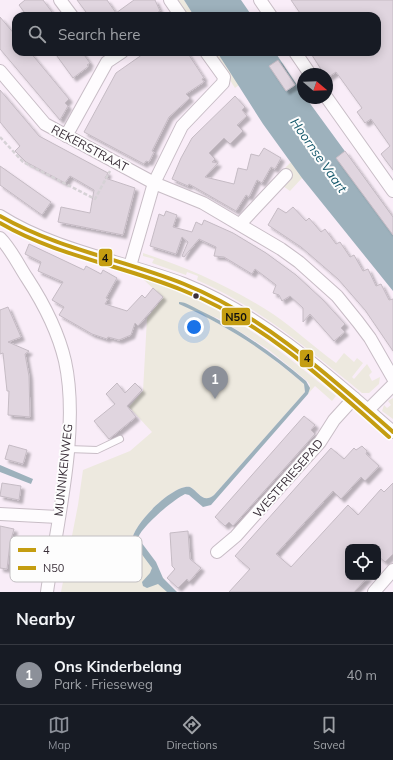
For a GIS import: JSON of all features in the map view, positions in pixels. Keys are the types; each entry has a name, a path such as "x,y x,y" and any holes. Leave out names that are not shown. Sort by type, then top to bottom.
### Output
{"street":[{"path":"60,0 69,12"},
{"path":"170,0 177,12"},
{"path":"260,0 268,12"},
{"path":"130,266 154,183 182,126 222,86 224,77 209,56"},
{"path":"298,56 306,68"},
{"path":"66,136 103,57"},
{"name":"REKERSTRAAT","path":"0,71 45,124 154,183 203,203 240,224 299,262 337,296 370,338 393,378"},
{"path":"331,104 393,191"},
{"path":"240,224 286,175"},
{"path":"0,216 12,224 37,236 184,284 237,310 280,339 354,398 393,432"},
{"name":"MUNNIKENWEG","path":"12,224 1,239 38,295 53,325 60,344 68,382 68,449 55,536"},
{"path":"368,410 393,386"},
{"name":"WESTFRIESEPAD","path":"217,552 236,536 252,519 320,442 334,420 354,398"},
{"path":"0,514 58,517"},
{"path":"374,592 393,570"},
{"name":"MUNNIKENWEG","path":"47,592 48,582"}],"lane":[{"path":"68,449 97,450 120,439"}],"path":[{"path":"0,137 23,162 95,199 115,162"}],"shaded area":[{"path":"178,0 184,0 192,12 184,12 178,5 180,4"},
{"path":"215,56 220,56 239,85 235,88"},
{"path":"291,162 302,178 290,191 283,186 291,176 284,169"},
{"path":"143,253 194,272 226,287 258,305 273,314 336,363 344,353 354,362 357,358 363,363 352,377 354,379 367,364 372,372 369,375 372,381 380,377 379,384 369,393 362,393 303,345 263,316 220,291 197,280 198,276 187,272 186,275 152,263 154,259 143,256"},
{"path":"143,279 197,300 246,327 269,343 336,396 332,401 315,386 308,394 310,385 307,381 269,350 217,318 180,304 229,330 260,350 304,384 305,392 214,495 204,498 190,487 174,492 146,516 133,536 72,536 83,470 130,451 152,432 129,407 143,391 147,318 163,298"},
{"path":"393,398 393,419 382,411 384,405 387,408 391,405 388,401"},
{"path":"142,553 175,592 61,592 63,582 142,582"}],"water":[{"path":"184,0 241,0 249,12 192,12"},
{"name":"Hoornse Vaart","path":"220,56 278,56 297,85 297,104 310,104 393,217 393,291 302,178 263,124"},
{"path":"179,302 189,305 242,333 306,381 310,388 308,394 211,505 203,507 189,495 185,494 158,514 145,527 139,536 133,536 146,516 174,492 190,487 204,498 214,495 305,392 304,384 260,350 229,330 179,304"},
{"path":"0,465 33,479 31,484 0,472"},
{"path":"142,543 156,562 163,578 177,592 167,592 158,584 147,588 143,586 142,582 150,573 152,568 142,554"}],"building":[{"path":"25,0 43,0 52,12 24,12 19,5"},
{"path":"77,0 107,0 115,12 86,12"},
{"path":"134,0 155,0 160,11 117,12"},
{"path":"291,0 393,0 393,170 381,154 390,146 371,119 365,123 357,112 362,108 336,72 333,74 333,68 320,68 313,56 381,56 381,12 299,12"},
{"path":"0,17 12,31 12,56 33,56 69,99 65,103 68,106 60,120 0,49"},
{"path":"57,56 85,56 90,63 87,65 89,66 73,78"},
{"path":"140,56 190,56 204,78 202,79 204,82 186,94 190,98 169,117 152,151 154,152 149,162 146,161 144,164 84,132 116,73"},
{"path":"278,60 295,85 286,91 269,66"},
{"path":"0,90 39,136 108,173 105,178 135,188 123,235 58,222 61,207 90,213 94,190 70,176 65,183 26,162 15,151 20,146 0,122"},
{"path":"235,96 245,107 242,110 247,116 237,125 243,131 230,144 224,138 209,153 215,159 212,162 218,163 205,177 234,184 238,168 247,170 251,154 259,156 264,148 281,158 275,169 271,167 262,183 257,180 249,197 246,195 236,211 189,184 188,186 172,179 192,138"},
{"path":"345,151 393,217 393,235 336,158"},
{"path":"0,166 51,202 42,215 0,185"},
{"path":"293,207 306,221 309,218 321,232 325,229 336,244 340,242 350,257 354,255 363,271 368,269 376,286 381,284 389,300 393,299 393,351 365,310 338,279 301,247 268,225 278,208 286,213"},
{"path":"166,211 177,215 173,227 192,232 196,222 202,225 204,220 233,233 266,253 296,275 323,300 345,324 341,328 345,332 334,341 310,314 303,322 303,308 290,296 282,301 279,295 273,293 276,285 255,269 252,274 224,257 214,256 216,247 199,239 184,257 182,256 188,242 182,237 176,254 150,246 159,214 164,216"},
{"path":"29,244 84,270 86,266 101,274 103,270 117,278 106,298 108,299 105,304 127,311 142,295 145,298 153,288 163,297 138,326 135,323 131,335 119,340 108,337 107,339 92,334 59,315 64,307 52,300 63,282 38,271 41,262 25,254"},
{"path":"8,307 21,337 8,342 29,351 25,354 29,376 30,417 8,415 9,391 7,391 3,353 0,354 0,310"},
{"path":"117,383 125,393 135,383 142,390 127,406 136,417 109,439 94,421 115,404 106,394"},
{"path":"304,416 315,425 311,430 315,434 233,526 229,522 225,526 215,517"},
{"path":"9,445 27,450 23,464 5,459"},
{"path":"362,446 367,451 366,454 379,466 365,481 361,477 341,499 333,491 276,554 291,567 348,505 358,515 381,489 384,492 393,483 393,554 385,562 381,559 381,544 345,544 345,580 365,580 354,592 229,592 250,569 235,556 331,448 344,459 354,448 356,450"},
{"path":"2,483 21,486 19,500 0,496"},
{"path":"0,526 14,529 12,536 10,536 7,569 0,568"},
{"path":"188,531 190,559 201,568 189,582 187,579 178,588 167,578 175,569 172,566 170,533"}],"transit line":[{"name":"4","path":"0,216 23,228 68,246 161,275 213,297 268,330 294,349 320,369 393,432"},
{"name":"N50","path":"0,223 44,244 159,281 182,290 239,318 292,354 389,437"}],"place":[{"name":"Ons Kinderbelang","path":"215,399"}]}
